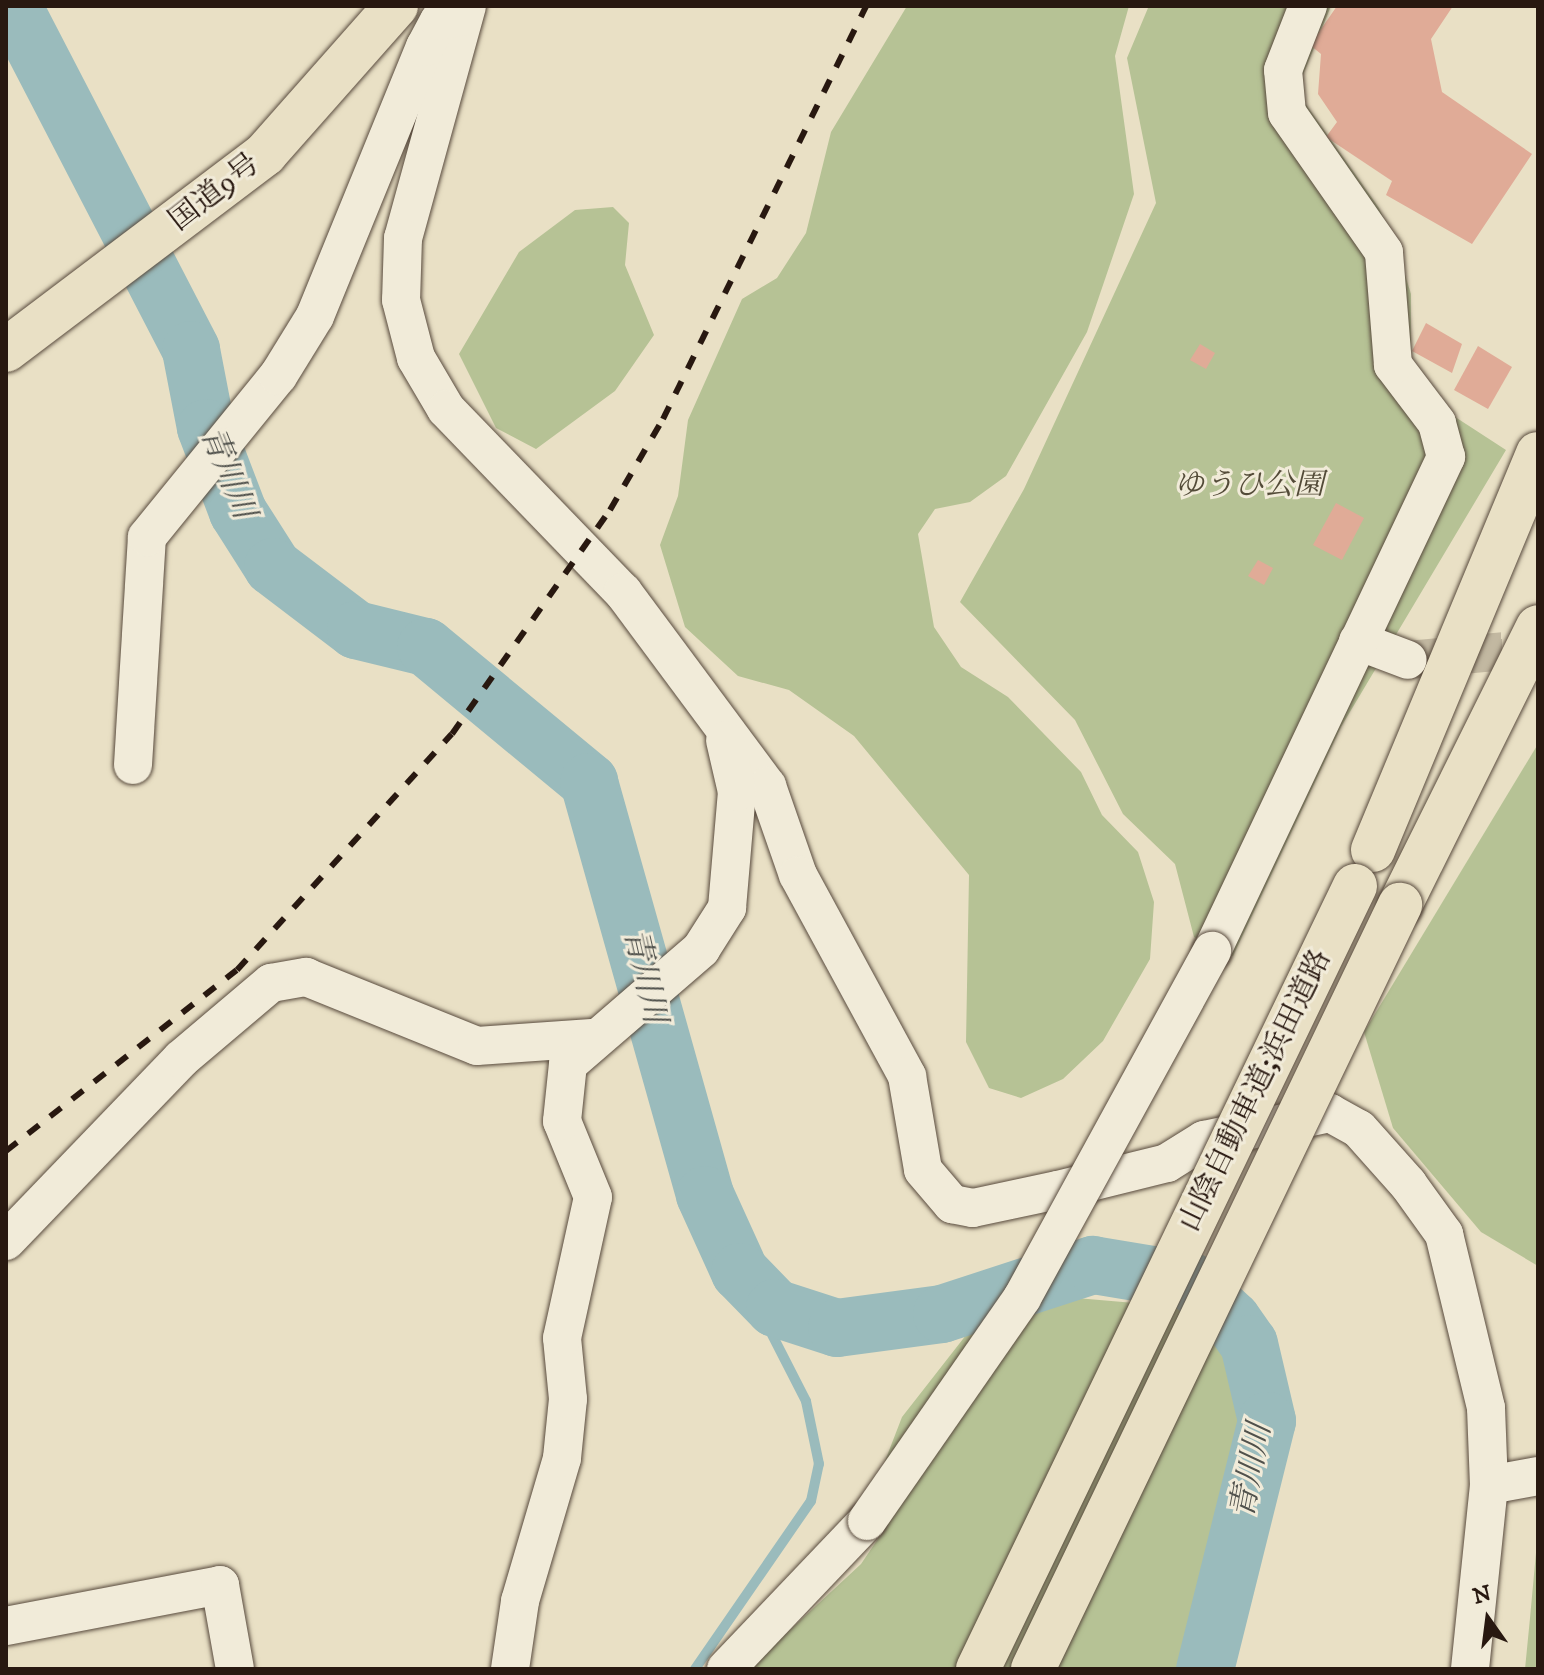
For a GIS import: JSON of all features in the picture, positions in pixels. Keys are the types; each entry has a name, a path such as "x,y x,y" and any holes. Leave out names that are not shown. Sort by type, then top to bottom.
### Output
{"highway":[{"name":"国道9号","path":"6,350 265,154 388,18"},
{"path":"1364,868 1538,454"},
{"name":"山陰自動車道;浜田道路","path":"978,1669 1364,868 1538,516"},
{"name":"山陰自動車道;浜田道路","path":"1033,1669 1400,905 1538,627"}],"street":[{"path":"726,1669 867,1521 1022,1298 1212,951 1446,457 1446,442 1393,365 1384,252 1287,113 1283,70 1308,6"},
{"path":"133,765 147,537 187,481 239,426 315,316 439,21 466,11"},
{"path":"466,11 403,238 401,300 416,358 446,409 623,592 767,786 798,875 887,1032 907,1076 923,1170 937,1191 973,1208 1167,1163 1204,1140 1330,1113 1359,1129 1444,1234 1479,1357 1489,1485 1470,1669"},
{"path":"1358,641 1408,660"},
{"path":"510,1669 520,1601 551,1509 566,1430 562,1338 593,1197 568,1146 562,1094 568,1064 592,1038 627,1018 701,949 727,908 735,870 737,792 721,725"},
{"path":"6,1241 181,1059 271,983 306,977 477,1046 592,1038"},
{"path":"1489,1485 1538,1476"},
{"path":"6,1626 220,1585 235,1669"}],"green space":[{"path":"907,6 1129,6 1115,56 1134,194 1087,332 1006,476 970,502 935,509 918,534 934,627 961,667 1008,697 1081,772 1102,815 1138,852 1154,902 1150,959 1103,1041 1063,1079 1021,1098 989,1088 966,1042 969,875 854,736 789,690 738,676 685,627 660,545 678,496 688,420 742,299 777,278 806,233 831,132"},
{"name":"ゆうひ公園","path":"1331,6 1303,75 1305,103 1379,208 1396,246 1411,294 1411,362 1446,411 1506,450 1341,727 1233,956 1194,937 1175,864 1123,814 1075,720 960,602 1024,489 1156,203 1127,58 1148,8"},
{"path":"613,207 629,223 625,265 654,335 615,391 536,449 496,428 459,354 519,252 575,210"},
{"path":"1538,744 1538,1266 1481,1232 1393,1128 1364,1032"},
{"path":"1053,1296 1181,1307 1219,1333 1241,1379 1253,1417 1185,1669 748,1669 861,1564 894,1515 885,1461 902,1417 970,1330"},
{"path":"1538,1531 1538,1669 1525,1669 1530,1618"}],"building":[{"path":"1337,6 1453,6 1431,39 1442,92 1532,154 1472,244 1386,195 1392,181 1326,137 1337,122 1318,94 1321,54 1310,45"},
{"path":"1426,323 1462,344 1452,373 1412,351"},
{"path":"1200,344 1215,353 1206,369 1190,360"},
{"path":"1478,346 1512,367 1488,409 1454,390"},
{"path":"1336,503 1364,518 1342,560 1313,545"},
{"path":"1258,560 1273,568 1264,585 1248,576"}],"waterway":[{"name":"青川川","path":"13,6 191,350 206,428 238,512 273,567 356,630 426,647 589,782 705,1195 740,1272 775,1308 837,1328 942,1314 1093,1265 1190,1281 1232,1320 1249,1344 1267,1421 1205,1669"},
{"path":"695,1669 811,1501 819,1464 806,1401 740,1272"}],"tunnel":[{"path":"1408,660 1538,648"}],"railway":[{"path":"6,1151 237,970 452,734 610,510 663,419 866,6"}]}
